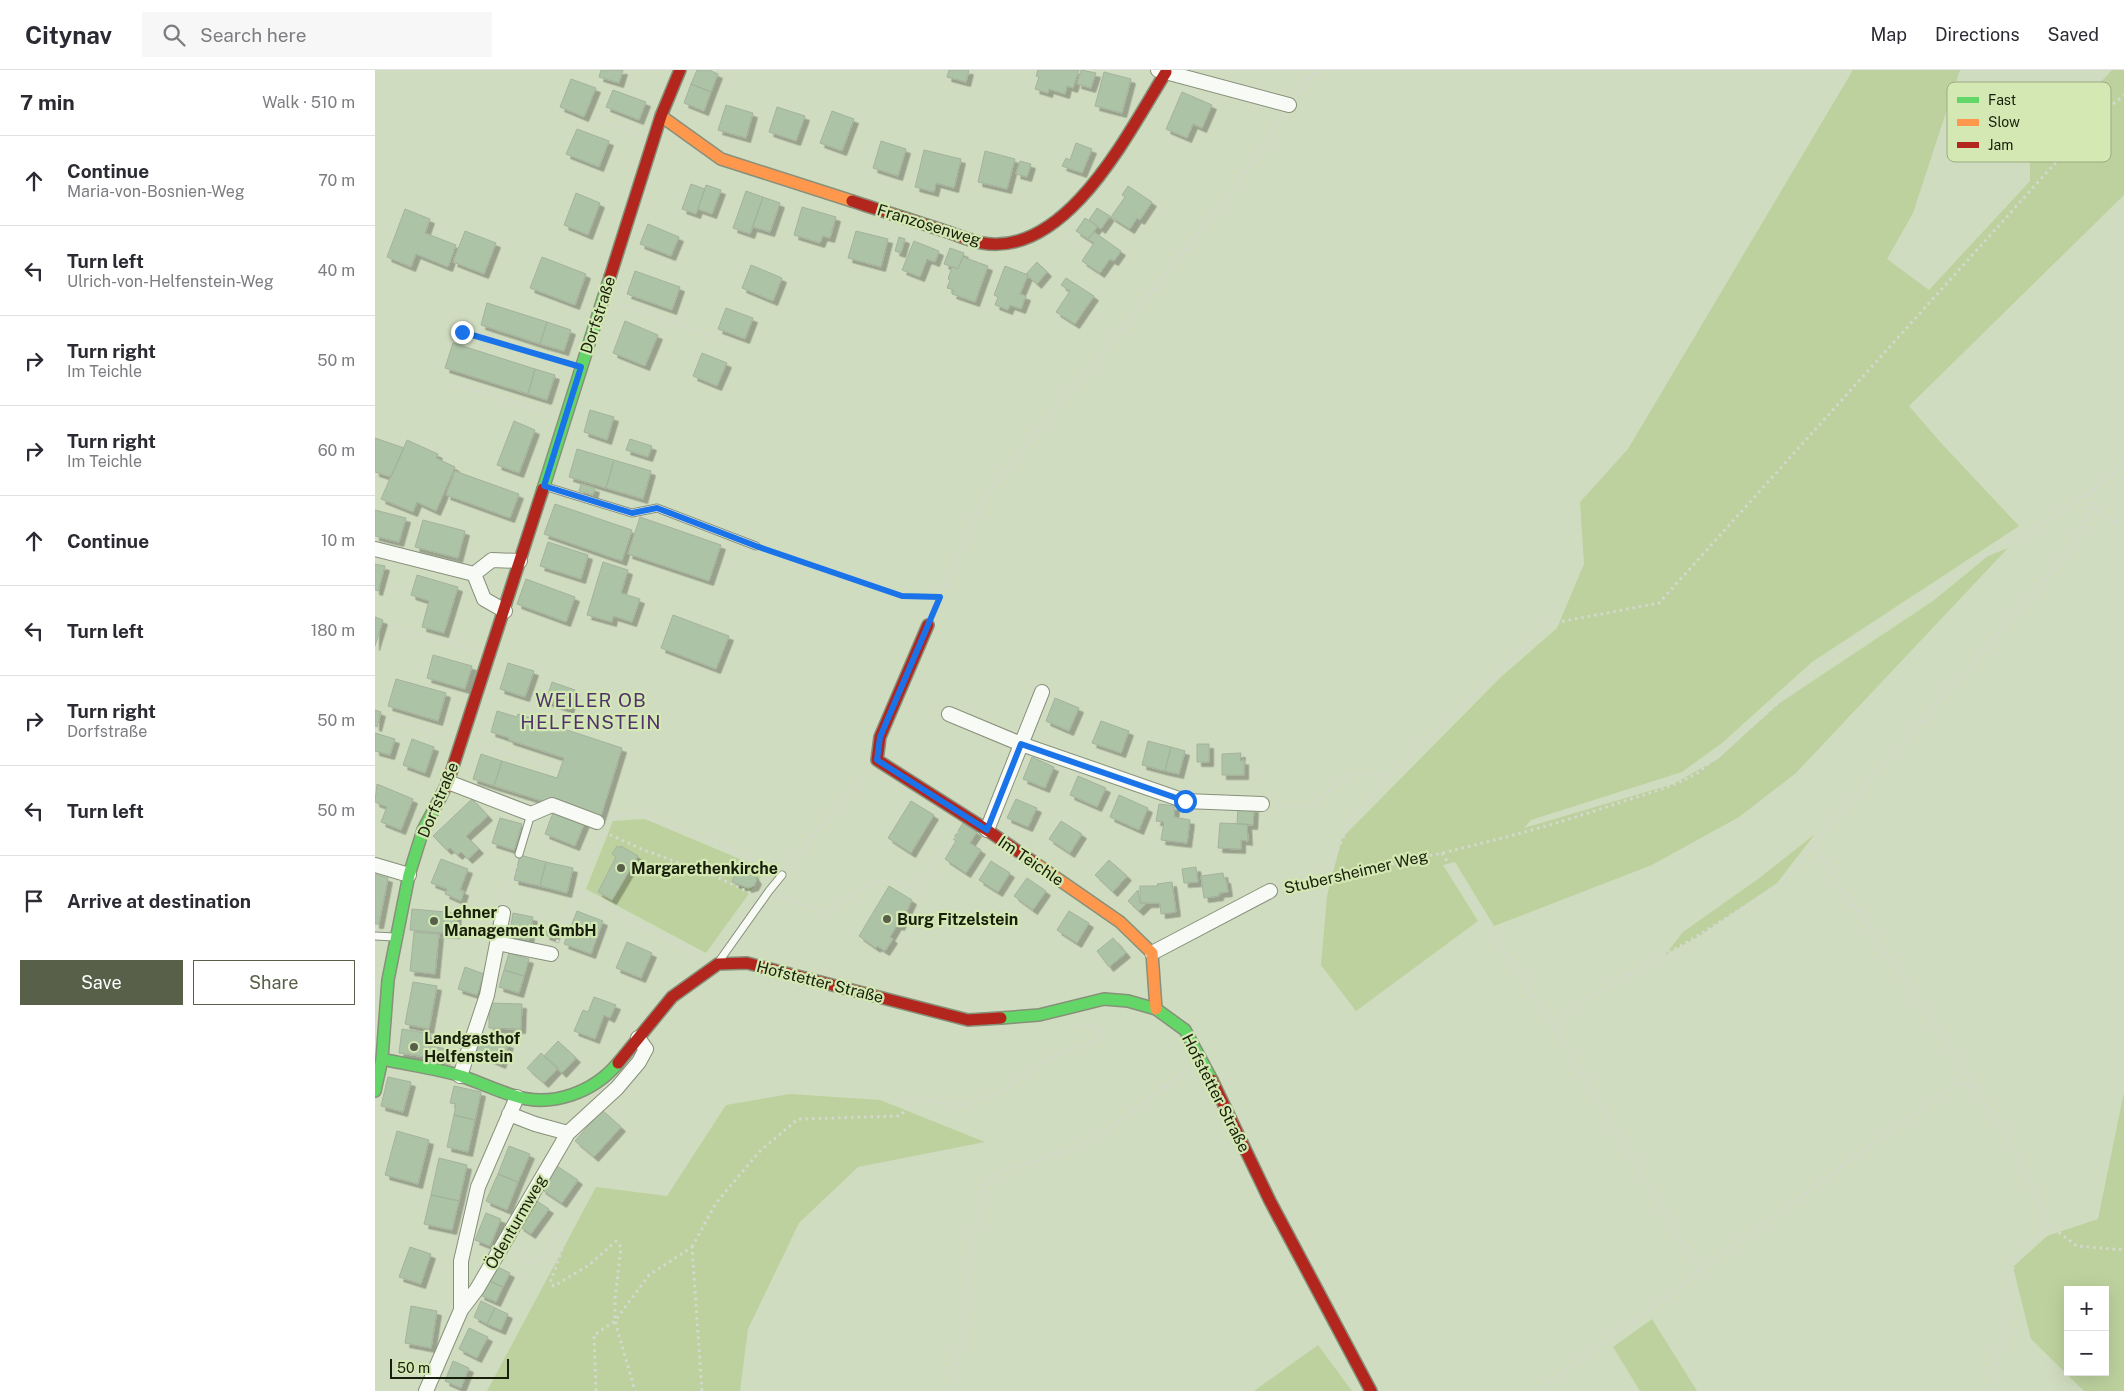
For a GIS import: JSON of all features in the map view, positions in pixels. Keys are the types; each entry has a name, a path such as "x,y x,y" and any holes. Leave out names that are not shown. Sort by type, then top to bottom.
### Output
{"street":[{"name":"Dorfstraße","path":"375,1091 382,1059 382,979 397,937 409,875 423,830 448,782 505,610 661,116 680,70"},
{"name":"Franzosenweg","path":"661,116 721,159 983,243 1016,242 1049,226 1095,184 1162,71 1289,105"},
{"path":"375,549 474,574"},
{"path":"474,574 492,560 520,561"},
{"path":"474,574 484,599 505,610"},
{"path":"877,760 880,737 927,625"},
{"path":"987,830 1042,692"},
{"path":"949,714 1021,744 1185,801 1262,804"},
{"name":"Im Teichle","path":"877,760 987,830 1120,922 1152,953"},
{"path":"448,782 531,814 552,806 602,827"},
{"path":"375,865 409,875"},
{"name":"Stubersheimer Weg","path":"1152,953 1270,891"},
{"path":"460,1076 487,995 503,912"},
{"path":"497,943 551,954"},
{"path":"1152,953 1156,1009"},
{"path":"382,1059 460,1076 517,1098 549,1101 582,1091 608,1075 672,997 714,962"},
{"name":"Hofstetter Straße","path":"714,962 747,963 968,1020 1039,1015 1104,999 1127,1001 1156,1009 1185,1030 1202,1060 1270,1201 1371,1391"},
{"name":"Ödenturmweg","path":"426,1391 461,1310 477,1289 568,1133 617,1088 639,1062 645,1049 638,1038"},
{"name":"Ödenturmweg","path":"461,1310 461,1261 478,1186 517,1098"},
{"path":"509,1114 535,1124 568,1133"}],"lane":[{"path":"544,486 632,513 657,508 756,546"},
{"path":"519,854 531,814"},
{"path":"714,962 782,875"},
{"path":"375,936 397,937"}],"path":[{"path":"927,625 984,498 1233,191 1289,105 1316,70"},
{"path":"2111,105 2124,95"},
{"path":"595,119 654,139"},
{"path":"1323,880 1355,816 1391,774 1549,624 1659,603 2055,162"},
{"path":"603,299 713,336"},
{"path":"462,332 581,367"},
{"path":"458,385 566,417"},
{"name":"Stubersheimer Weg","path":"1270,891 1442,853 1571,820 1681,782 1699,772 1833,655 1991,552 2046,521 2096,488 2124,463"},
{"path":"1557,1033 1563,1011 1689,941 1779,885 2055,569 2083,526 2096,488"},
{"path":"2090,506 2124,527"},
{"path":"756,546 902,596 940,597"},
{"path":"392,626 490,655"},
{"path":"391,719 553,766"},
{"path":"551,954 578,892 602,827 615,815 641,816 691,833 751,858 782,875 877,760"},
{"path":"1262,804 1310,806 1351,774 1391,774"},
{"path":"769,891 808,908 829,912 854,893 877,881 901,883 913,889 920,888 966,817"},
{"path":"602,827 644,850 710,874 763,898"},
{"path":"1813,845 1975,1086 2019,1160 2049,1226 2077,1246 2124,1250"},
{"path":"1442,853 1557,1033 1699,1271"},
{"path":"503,912 519,854"},
{"path":"578,892 714,962"},
{"path":"596,1391 594,1335 615,1321 649,1275 692,1247 716,1203 759,1152 798,1119 900,1116 915,1099 963,1105 996,1093 1053,1056 1095,1041 1102,1034 1099,1027 1074,1026"},
{"path":"954,1391 979,1203 987,1181 1003,1171 1076,1148 1101,1136 1202,1060"},
{"path":"1538,1391 1955,1083 1975,1086"},
{"path":"1993,1391 2014,1262 2049,1226"},
{"path":"504,1244 515,1247 531,1263 547,1253 559,1232 566,1239 550,1283 554,1286 589,1265 616,1241 621,1248 615,1299 615,1321 635,1391"},
{"path":"692,1247 702,1391"}],"green space":[{"path":"1853,70 1960,70 1956,82 1947,82 1947,110 1913,213 1887,259 1929,290 2030,181 2030,162 2111,162 2111,82 2101,82 2112,70 2124,70 2124,195 1909,406 2019,526 1812,662 1722,743 1682,772 1531,820 1524,828 1673,784 1718,759 1777,705 1933,601 1988,556 2008,548 1796,773 1739,817 1652,865 1494,926 1455,862 1443,865 1478,921 1356,1011 1321,965 1327,896 1342,838 1501,677 1557,628 1584,564 1580,502 1628,449"},
{"path":"645,819 766,870 706,953 586,889 613,821"},
{"path":"1815,834 1777,883 1698,937 1665,955 1683,932 1758,879"},
{"path":"2124,1092 2124,1391 2084,1391 2069,1376 2109,1376 2109,1286 2064,1286 2064,1371 2031,1339 2013,1267 2047,1236 2098,1219"},
{"path":"790,1094 880,1100 985,1142 858,1167 799,1223 748,1329 740,1391 487,1391 596,1187 667,1196 726,1105"},
{"path":"1652,1319 1697,1391 1640,1391 1613,1347"},
{"path":"1318,1345 1352,1391 1254,1391"}],"building":[{"path":"601,70 623,70 619,83 599,77"},
{"path":"697,70 709,70 718,74 711,92 691,84"},
{"path":"949,70 969,70 966,82 947,77"},
{"path":"1038,70 1079,70 1073,88 1067,86 1065,94 1049,89 1048,93 1035,89 1039,77 1036,76"},
{"path":"1081,70 1096,73 1091,88 1077,84"},
{"path":"1104,72 1131,79 1122,113 1095,106"},
{"path":"571,79 596,88 584,117 560,107"},
{"path":"691,84 711,92 704,111 684,103"},
{"path":"613,90 646,102 639,120 606,107"},
{"path":"1182,92 1212,105 1202,128 1193,124 1187,138 1166,129"},
{"path":"726,105 753,113 746,138 718,130"},
{"path":"777,107 805,116 796,141 769,132"},
{"path":"832,111 854,119 842,151 820,143"},
{"path":"577,129 609,141 599,167 566,154"},
{"path":"881,141 906,149 898,176 873,168"},
{"path":"1076,143 1092,149 1082,173 1062,166 1066,158 1070,160"},
{"path":"924,150 961,159 954,188 936,183 934,192 915,187"},
{"path":"985,151 1015,159 1007,189 978,182"},
{"path":"1020,161 1031,164 1027,177 1016,174"},
{"path":"691,184 705,189 696,214 682,209"},
{"path":"706,185 721,190 712,214 698,209"},
{"path":"1128,186 1152,202 1140,220 1137,218 1130,229 1111,217 1125,197 1122,195"},
{"path":"746,191 763,197 750,234 733,228"},
{"path":"576,193 600,203 588,235 564,225"},
{"path":"763,197 780,203 770,232 753,227"},
{"path":"802,207 836,217 830,238 823,236 820,243 794,235"},
{"path":"1097,208 1110,216 1101,229 1089,220"},
{"path":"405,209 430,219 425,233 456,245 448,267 416,254 411,267 387,257"},
{"path":"1085,218 1098,226 1088,239 1076,231"},
{"path":"648,224 679,237 671,256 640,244"},
{"path":"465,231 496,243 484,274 453,262"},
{"path":"856,231 888,239 881,267 848,258"},
{"path":"1094,232 1121,251 1114,261 1110,259 1100,273 1082,261 1094,243 1088,239"},
{"path":"899,237 905,239 901,253 895,251"},
{"path":"914,241 939,251 935,262 927,259 920,277 902,270"},
{"path":"950,248 964,253 958,269 944,264"},
{"path":"542,257 586,274 575,305 530,288"},
{"path":"963,257 988,266 975,302 952,294 954,290 947,288 952,267 958,269"},
{"path":"1037,262 1047,272 1037,284 1026,274"},
{"path":"751,265 782,278 773,301 742,288"},
{"path":"1005,266 1028,275 1020,294 1026,296 1021,309 1010,305 1008,310 995,305 998,297 994,295"},
{"path":"635,271 680,287 672,310 627,294"},
{"path":"1066,278 1094,296 1075,324 1056,312 1070,291 1061,285"},
{"path":"487,303 547,322 540,344 481,325"},
{"path":"726,308 753,318 745,339 718,329"},
{"path":"625,321 658,335 645,366 613,353"},
{"path":"547,322 571,330 564,351 540,344"},
{"path":"453,343 535,369 528,394 445,368"},
{"path":"702,353 727,363 717,386 693,376"},
{"path":"535,369 555,375 547,400 528,394"},
{"path":"590,410 614,417 607,440 584,432"},
{"path":"514,421 535,430 519,473 497,465"},
{"path":"375,438 404,448 391,477 375,472"},
{"path":"630,439 652,446 648,457 626,450"},
{"path":"407,440 438,454 436,458 455,467 436,511 417,502 413,512 381,499"},
{"path":"577,449 614,460 606,488 569,477"},
{"path":"614,460 651,471 643,499 606,488"},
{"path":"455,471 519,494 510,518 446,495"},
{"path":"581,484 595,488 593,495 579,491"},
{"path":"555,504 632,530 622,561 544,534"},
{"path":"375,510 406,518 399,542 375,536"},
{"path":"640,517 721,545 709,581 628,554"},
{"path":"423,520 465,531 458,558 415,547"},
{"path":"548,542 588,555 581,579 540,566"},
{"path":"603,562 628,570 621,593 640,599 632,622 613,616 612,622 587,615"},
{"path":"375,564 385,566 378,591 375,590"},
{"path":"417,575 458,587 444,633 422,627 429,601 411,595"},
{"path":"526,579 575,597 566,622 517,604"},
{"path":"673,615 729,636 716,669 661,648"},
{"path":"375,617 383,620 375,646"},
{"path":"433,655 472,666 465,689 427,678"},
{"path":"508,663 534,671 525,697 500,689"},
{"path":"396,679 446,693 438,721 388,706"},
{"path":"552,682 575,690 569,709 546,701"},
{"path":"1055,698 1079,708 1069,731 1046,721"},
{"path":"375,710 381,712 377,727 375,726"},
{"path":"497,711 517,717 518,714 622,748 600,819 494,786 502,761 557,778 564,758 491,732"},
{"path":"1101,721 1129,731 1121,753 1092,743"},
{"path":"375,733 395,739 390,755 375,751"},
{"path":"412,739 434,747 425,773 403,765"},
{"path":"1148,741 1171,747 1165,771 1142,765"},
{"path":"1197,744 1209,744 1209,762 1197,762"},
{"path":"1171,747 1185,751 1179,774 1165,771"},
{"path":"1241,753 1240,761 1244,760 1244,775 1222,775 1222,754"},
{"path":"481,754 502,761 494,786 473,779"},
{"path":"1032,757 1054,767 1045,788 1023,779"},
{"path":"1078,776 1106,788 1097,807 1070,795"},
{"path":"377,784 413,799 401,830 381,822 387,807 375,802"},
{"path":"1119,795 1148,808 1139,830 1110,817"},
{"path":"472,799 488,816 466,836 479,849 468,859 461,852 458,855 450,848 447,850 433,836"},
{"path":"1016,799 1037,808 1028,827 1007,818"},
{"path":"911,801 934,815 911,853 888,838"},
{"path":"1159,804 1175,806 1174,817 1190,820 1187,843 1161,840 1164,822 1156,821"},
{"path":"1238,807 1254,808 1253,825 1237,824"},
{"path":"554,810 585,822 575,846 545,834"},
{"path":"500,818 522,824 514,850 492,843"},
{"path":"1061,821 1082,834 1070,853 1049,839"},
{"path":"963,823 977,832 970,843 981,850 966,873 945,859 956,841 953,839"},
{"path":"1220,823 1247,824 1248,841 1241,840 1241,849 1218,848"},
{"name":"Margarethenkirche","path":"617,846 620,848 621,846 638,856 612,900 598,892 616,857 612,854"},
{"path":"520,855 546,862 540,886 514,880"},
{"path":"441,859 468,869 460,890 464,891 461,901 445,894 447,889 431,883"},
{"path":"1109,860 1127,876 1113,892 1095,875"},
{"path":"991,861 1010,873 998,892 979,880"},
{"path":"546,862 573,868 567,893 540,886"},
{"path":"1196,867 1198,882 1184,883 1182,869"},
{"path":"737,868 753,874 757,880 754,886 748,888 732,882"},
{"path":"1223,873 1228,892 1219,893 1219,896 1204,898 1201,876"},
{"path":"375,874 388,878 379,924 375,924"},
{"path":"1027,878 1046,891 1033,910 1014,896"},
{"path":"1172,882 1176,912 1161,914 1160,903 1140,903 1140,886 1158,886 1157,884"},
{"name":"Burg Fitzelstein","path":"889,886 912,900 900,926 897,925 890,937 893,939 885,951 877,946 876,948 859,936"},
{"path":"1138,890 1140,903 1147,903 1139,911 1128,901"},
{"name":"Lehner Management GmbH","path":"412,909 457,913 455,934 410,930"},
{"path":"577,911 603,921 591,954 564,944"},
{"path":"1069,911 1089,923 1077,943 1057,930"},
{"path":"513,913 533,917 529,940 509,936"},
{"path":"549,925 557,928 554,938 545,935"},
{"path":"414,932 439,934 435,974 410,971"},
{"path":"1113,938 1126,953 1109,967 1097,951"},
{"path":"627,942 652,953 641,978 616,968"},
{"path":"509,953 529,959 524,976 504,970"},
{"path":"465,967 484,974 477,995 458,989"},
{"path":"504,970 524,976 519,993 499,987"},
{"path":"413,982 437,986 429,1029 405,1024"},
{"path":"594,997 616,1005 610,1018 604,1015 595,1039 574,1031 583,1010 588,1012"},
{"path":"489,1003 522,1004 521,1029 489,1028"},
{"path":"402,1029 431,1034 429,1046 448,1049 446,1060 399,1053"},
{"path":"483,1034 509,1044 501,1064 475,1053"},
{"path":"558,1041 576,1058 562,1073 544,1056"},
{"path":"541,1053 558,1068 544,1083 527,1068"},
{"path":"388,1077 411,1082 403,1112 381,1106"},
{"path":"454,1086 481,1092 475,1120 454,1115 456,1104 450,1103"},
{"path":"602,1110 621,1127 594,1157 575,1141"},
{"path":"454,1115 475,1120 468,1152 447,1147"},
{"path":"397,1131 429,1140 418,1184 385,1175"},
{"path":"509,1146 530,1154 518,1182 498,1174"},
{"path":"439,1158 467,1165 459,1201 431,1195"},
{"path":"557,1166 578,1180 562,1203 541,1189"},
{"path":"498,1174 518,1182 507,1210 486,1201"},
{"path":"431,1195 459,1201 452,1230 424,1224"},
{"path":"537,1201 549,1209 531,1234 519,1226"},
{"path":"486,1213 501,1219 490,1246 475,1240"},
{"path":"410,1247 431,1254 421,1284 399,1277"},
{"path":"494,1265 510,1273 503,1287 487,1280"},
{"path":"487,1280 503,1287 496,1302 480,1295"},
{"path":"481,1301 495,1308 487,1324 474,1317"},
{"path":"411,1306 437,1311 431,1348 405,1343"},
{"path":"495,1308 508,1314 501,1330 487,1324"},
{"path":"469,1328 488,1337 477,1358 459,1349"},
{"path":"453,1361 469,1368 461,1388 445,1381"}],"traffic: fast":[{"path":"543,489 610,277"},
{"path":"375,1091 382,1059 388,980 409,875 423,830 440,798"},
{"path":"1001,1018 1039,1015 1104,999 1128,1001 1156,1009 1185,1030 1212,1080"},
{"path":"382,1059 451,1073 501,1092 529,1099 543,1100 571,1095 585,1089 597,1082 618,1063"}],"traffic: slow":[{"path":"661,116 721,159 852,201"},
{"path":"1032,861 1120,922 1152,953 1156,1009"}],"traffic: jam":[{"path":"610,277 661,116 680,70"},
{"path":"852,201 982,243 1013,242 1041,231 1068,211 1092,185 1134,126 1166,72"},
{"path":"440,798 448,782 543,489"},
{"path":"928,625 880,737 877,760 1032,861"},
{"path":"618,1063 672,997 718,964 747,963 968,1020 1001,1018"},
{"path":"1212,1080 1270,1201 1371,1391"}],"place":[{"name":"Margarethenkirche","path":"621,868"},
{"name":"Burg Fitzelstein","path":"887,919"},
{"name":"Lehner Management GmbH","path":"434,921"},
{"name":"Landgasthof Helfenstein","path":"414,1047"}],"district":[{"name":"WEILER OB HELFENSTEIN","path":"591,711"}],"route":[{"path":"462,332 581,367 544,486 632,513 657,508 756,546 902,596 940,597 880,737 877,760 987,830 1021,744 1185,801"}]}
